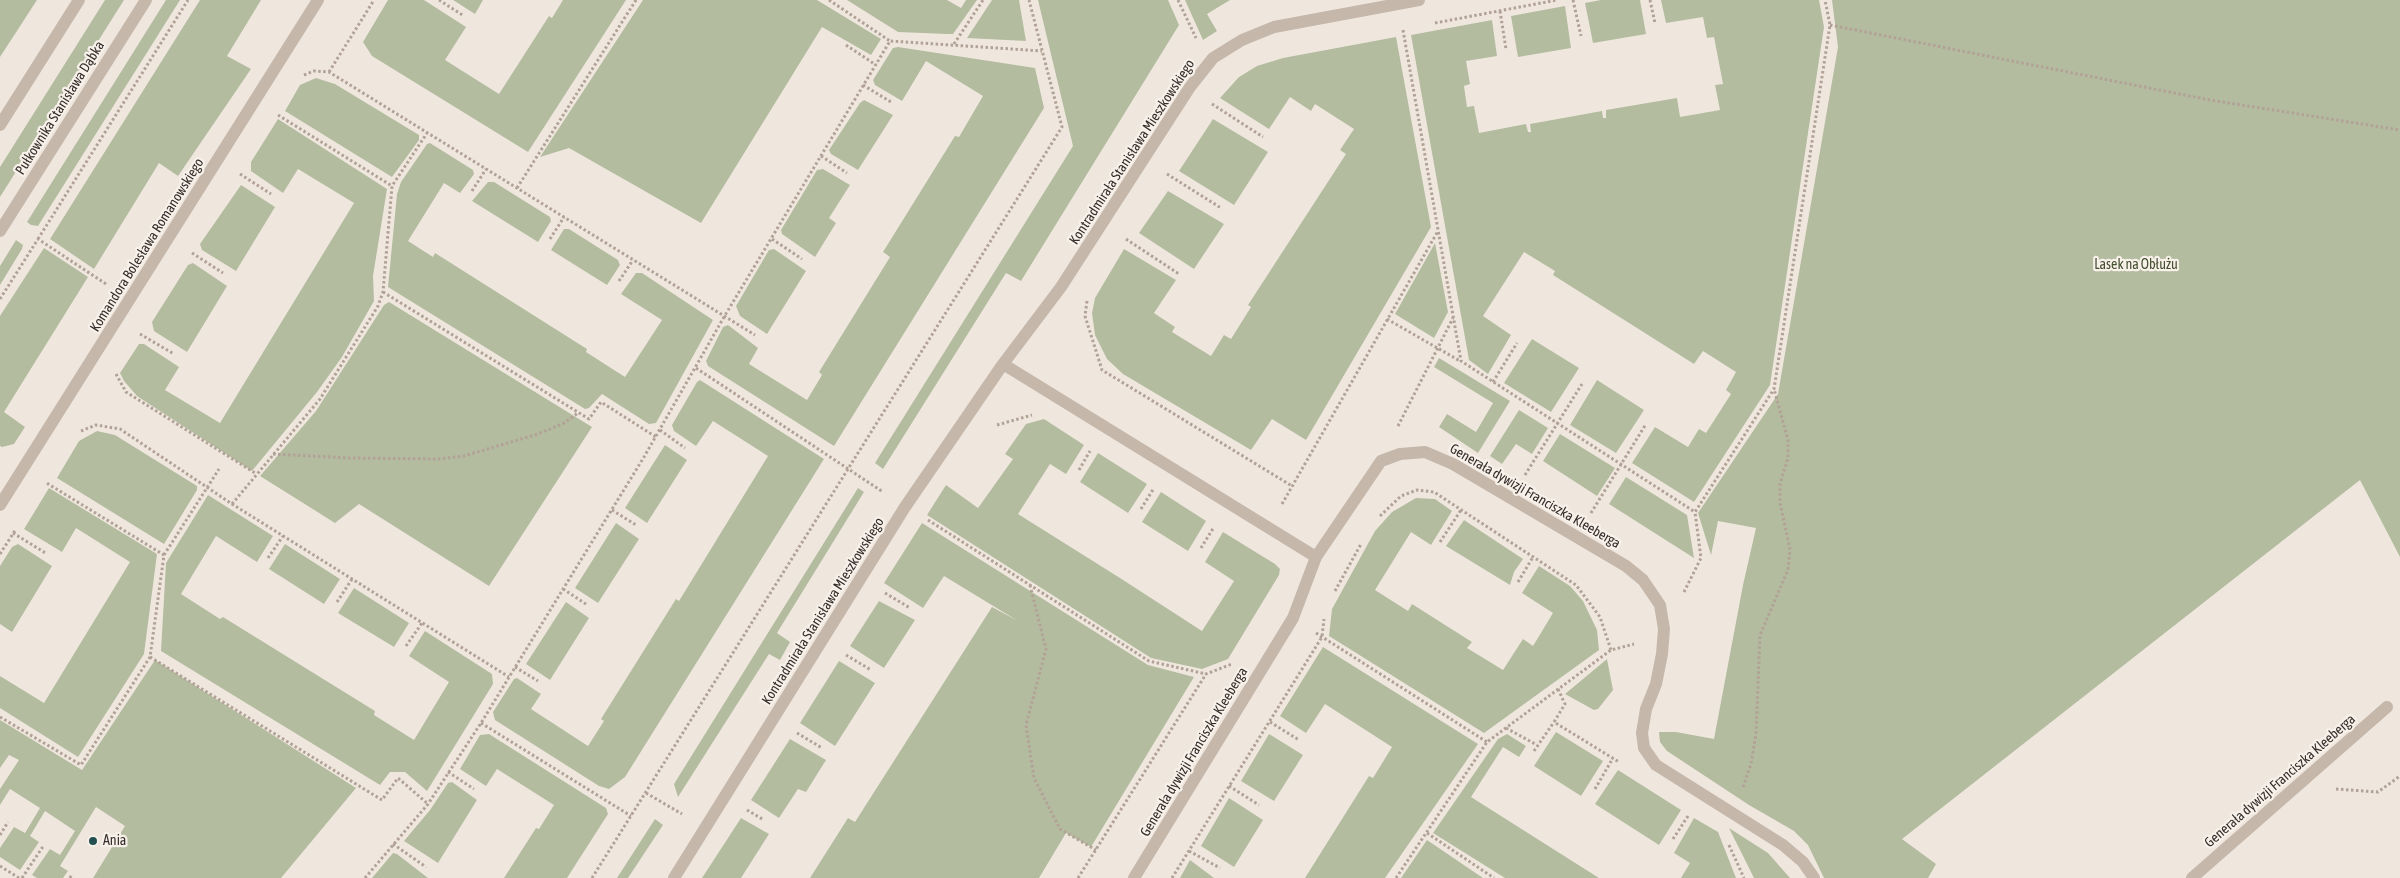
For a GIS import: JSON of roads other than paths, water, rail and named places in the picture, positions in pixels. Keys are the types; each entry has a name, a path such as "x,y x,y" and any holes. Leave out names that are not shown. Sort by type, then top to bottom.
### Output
{"street":[{"path":"0,125 79,0"},
{"name":"Pułkownika Stanisława Dąbka","path":"0,232 146,0"},
{"name":"Komandora Bolesława Romanowskiego","path":"0,505 318,0"},
{"name":"Kontradmirała Stanisława Mieszkowskiego","path":"674,878 905,508 1003,364 1061,287 1190,87 1212,58 1242,40 1274,27 1419,0"},
{"path":"1003,364 1316,557"},
{"name":"Generała dywizji Franciszka Kleeberga","path":"1134,878 1293,618 1316,557 1381,461 1400,454 1425,452 1453,464 1576,536 1626,566 1643,580 1660,605 1663,636 1656,684 1646,709 1642,733 1644,748 1656,765 1783,844 1803,862 1814,878"},
{"name":"Generała dywizji Franciszka Kleeberga","path":"2192,878 2387,708"}],"place":[{"name":"Ania","path":"93,841"}],"park label":[{"name":"Lasek na Obłużu","path":"2136,265"}]}
